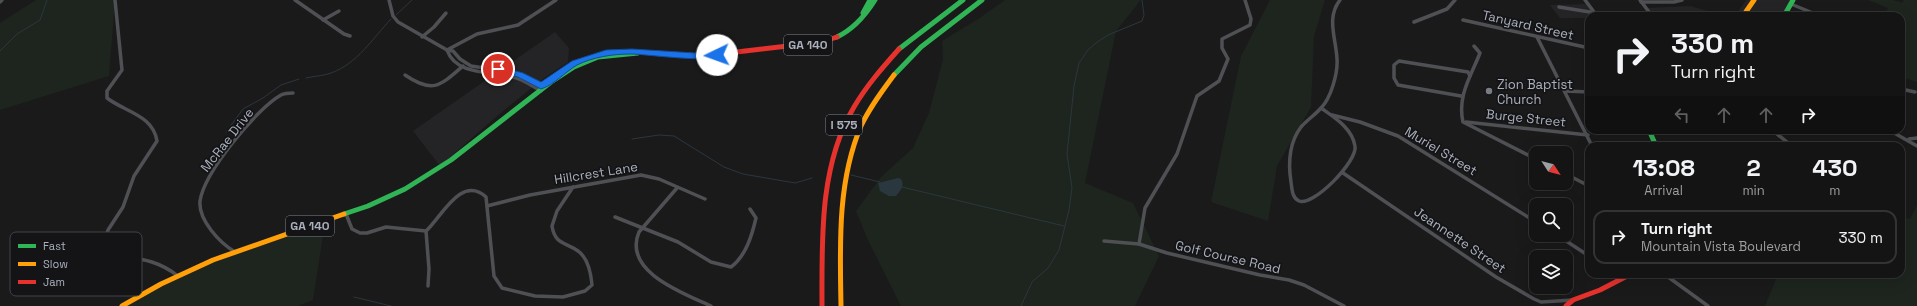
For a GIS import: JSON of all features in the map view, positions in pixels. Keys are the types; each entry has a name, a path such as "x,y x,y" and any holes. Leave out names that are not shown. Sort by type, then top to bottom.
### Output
{"main road":[{"path":"855,27 870,0"},
{"name":"GA 140","path":"142,295 178,276 234,252 346,214 380,201 405,189 445,164 541,88 568,70 588,60 604,56 638,53 703,56 764,50 827,41 845,34 855,27 862,21 875,0"},
{"path":"935,20 958,0"},
{"name":"I 575","path":"822,306 824,206 828,174 841,132 860,96 883,66 905,44 963,0"},
{"name":"I 575","path":"841,306 840,229 842,190 849,156 861,125 879,93 904,62 925,43 982,0"},
{"path":"1746,12 1754,0"},
{"path":"1786,12 1792,2"},
{"path":"1566,306 1573,300 1600,290 1624,278"},
{"name":"GA 140","path":"122,306 141,296"}],"street":[{"path":"107,232 124,206 134,176 158,140 156,134 143,117 111,103 107,98 107,91 122,70 115,0"},
{"path":"295,0 344,34 350,36"},
{"path":"389,0 393,16 398,22 422,37 447,50 452,51 467,63 475,67 511,72 541,88"},
{"path":"447,50 477,34 518,25 556,0"},
{"path":"1139,244 1145,208 1177,154 1197,96 1202,91 1219,81 1227,64 1228,59 1222,48 1222,39 1250,25 1251,19 1245,0"},
{"path":"1321,108 1342,124 1355,140 1356,153 1343,173 1308,201 1299,201 1293,196 1289,172 1289,155 1292,145 1303,126 1328,100 1336,72 1337,59 1332,13 1334,6 1340,0"},
{"path":"1414,22 1447,9 1455,0"},
{"path":"1585,0 1594,12"},
{"path":"1640,1 1674,2 1682,0"},
{"path":"1640,1 1649,12"},
{"path":"1792,2 1812,12"},
{"path":"1559,7 1585,12"},
{"path":"323,20 339,11"},
{"path":"422,37 434,27 446,13"},
{"name":"Tanyard Street","path":"1463,20 1585,47"},
{"path":"1537,37 1585,129"},
{"path":"1474,46 1480,53 1461,96 1460,114 1463,122 1529,155"},
{"path":"447,50 448,53 462,66 474,71 514,77 541,88"},
{"path":"1461,96 1398,85 1394,78 1394,65 1399,61 1416,62 1468,72 1470,76"},
{"path":"405,75 419,86 434,87 445,81 467,63"},
{"path":"1905,90 1915,92"},
{"path":"1565,91 1585,92"},
{"name":"McRae Drive","path":"234,252 225,246 206,224 200,202 208,178 245,128 269,103 283,94 293,93"},
{"name":"Muriel Street","path":"1329,114 1360,122 1398,136 1529,218"},
{"name":"Burge Street","path":"1463,122 1588,135"},
{"path":"1777,134 1787,142"},
{"path":"1897,134 1917,146"},
{"path":"1588,135 1591,142"},
{"path":"1907,139 1917,138"},
{"name":"Jeannette Street","path":"1343,173 1496,277 1534,299 1541,302 1573,300"},
{"name":"Hillcrest Lane","path":"487,206 572,187 641,175 659,179 705,199"},
{"path":"1573,178 1585,184"},
{"path":"346,214 352,230 356,233 362,233 379,228 395,227 426,231 432,227 447,205 462,193 472,191 483,194 486,197 494,276 498,284 507,290 533,297 578,294 589,290 592,285 585,259 576,250 565,246 559,241 552,228 553,218 572,187"},
{"path":"677,188 641,229 636,240 638,253 646,267 657,279 686,297 711,306"},
{"path":"614,217 641,229 678,242 711,262 730,267 738,261 753,230 756,218 750,209"},
{"path":"426,231 426,252 429,269 428,286"},
{"name":"Golf Course Road","path":"1104,242 1139,244 1167,253 1295,282 1344,306"},
{"path":"1568,242 1585,253"},
{"path":"142,258 146,258 172,271 178,276"},
{"path":"1670,278 1708,306"}],"shaded area":[{"path":"36,0 115,0 109,76 0,110 0,23"},
{"path":"1005,0 1141,0 1116,31 1085,183 1133,203 1159,256 1135,306 901,306 867,238 856,211 881,177 913,148 929,113 943,59 942,41"},
{"path":"1270,0 1325,0 1314,36 1311,107 1277,166 1268,221 1211,202 1241,56"},
{"path":"1746,0 1794,0 1788,12 1738,12"},
{"path":"1868,0 1893,0 1902,3 1904,0 1917,0 1917,82 1905,78 1905,12 1886,12 1888,8"},
{"path":"1587,4 1594,12 1585,12 1585,18 1560,18 1550,5"},
{"path":"1690,6 1711,12 1649,12 1646,8"},
{"path":"555,32 569,48 568,62 544,78 497,116 440,166 413,131"},
{"path":"898,178 902,181 902,186 901,190 896,196 889,196 880,191 878,183"},
{"path":"1917,205 1917,306 1765,306 1776,278 1905,278 1905,218 1910,219"},
{"path":"325,223 313,300 298,306 125,306 182,272"}],"waterway":[{"path":"0,51 17,34 40,20 47,0"},
{"path":"396,15 412,0"},
{"path":"1021,306 1032,282 1048,268 1059,250 1069,210 1072,188 1067,154 1074,86 1079,63 1088,50 1096,43 1108,35 1142,21 1144,15 1142,0"},
{"path":"306,78 331,73 349,63 364,50 391,19"},
{"path":"226,132 243,109 263,98 281,85 299,79"},
{"path":"632,139 659,135 674,136 724,167 743,174 795,183 812,178"},
{"path":"851,175 880,182"},
{"path":"902,187 1064,226"},
{"path":"354,297 391,306"}],"traffic: fast":[{"path":"863,13 870,0"},
{"path":"837,37 855,26 868,12 875,0"},
{"path":"899,49 963,0"},
{"path":"894,75 921,47 982,0"},
{"path":"1786,12 1793,0"},
{"path":"344,214 368,206 405,189 451,160 551,82 574,67 598,57 638,53"},
{"path":"1651,134 1654,142"}],"traffic: slow":[{"path":"1746,12 1754,0"},
{"path":"841,306 842,214 845,184 851,155 861,126 875,100 894,75"},
{"path":"142,295 161,284 213,260 344,214"},
{"path":"122,306 140,296"}],"traffic: jam":[{"path":"636,52 703,56 822,42 837,37"},
{"path":"822,306 823,233 826,200 831,168 840,137 854,107 873,78 899,49"},
{"path":"1566,306 1573,300 1600,290 1623,278"}],"place":[{"name":"Zion Baptist Church","path":"1489,91"}],"route":[{"path":"498,69 520,75 541,86 565,68 580,60 606,53 632,51 638,53 695,56 717,55"}]}
